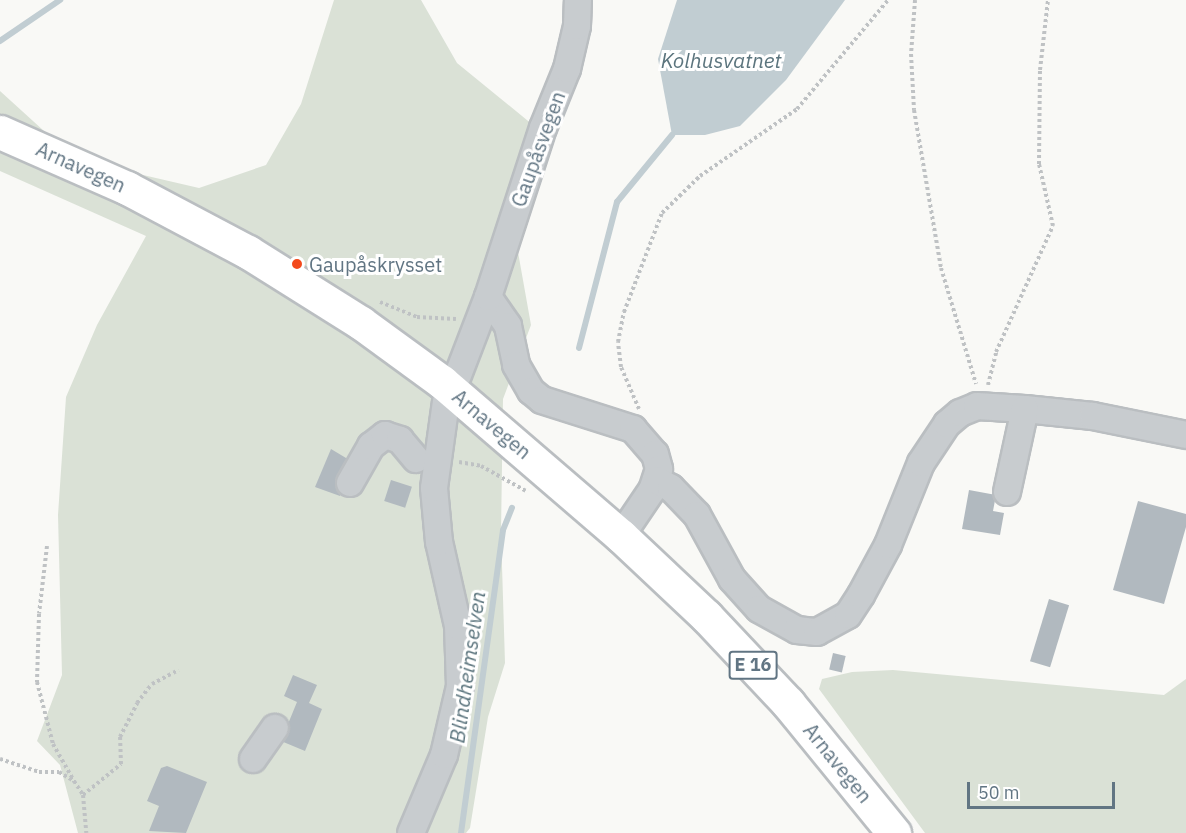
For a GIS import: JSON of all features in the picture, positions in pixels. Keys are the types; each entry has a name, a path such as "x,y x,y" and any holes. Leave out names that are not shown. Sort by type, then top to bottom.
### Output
{"highway":[{"name":"Arnavegen","path":"0,132 189,219 327,300 442,382 621,536 706,616 788,703 894,833"}],"street":[{"name":"Gaupåsvegen","path":"458,375 485,304 543,128 567,69 577,26 578,0"},
{"path":"485,304 508,327 516,365 531,391 542,400 633,429 655,454 659,469 656,480 621,536"},
{"path":"418,466 446,402"},
{"path":"656,480 671,488 697,515 732,579 759,609 778,623 817,632 848,615 861,595 934,440 960,413 983,406 1025,409 1093,416 1186,435"},
{"path":"1007,492 1025,409"},
{"path":"350,483 371,446 385,435 400,440 418,466 435,511 458,626 460,686 444,755 411,833"},
{"path":"253,759 274,728"}],"path":[{"path":"633,429 642,418 621,367 618,342 624,312 658,219 700,176 797,109 888,0"},
{"path":"915,0 911,54 914,110 941,268 983,406"},
{"path":"983,406 996,352 1053,226 1039,164 1040,70 1048,0"},
{"path":"380,302 430,320 463,318 485,304"},
{"path":"418,466 447,468 453,462 481,466 537,497"},
{"path":"48,546 39,614 37,682 53,744 83,795 87,833"},
{"path":"83,795 120,764 120,737 137,703 152,684 178,670"},
{"path":"0,759 39,772 58,772 75,781"}],"shaded area":[{"path":"334,0 421,0 457,63 533,125 513,224 531,325 503,399 501,533 505,663 488,717 470,828 466,833 78,833 60,765 37,741 62,675 58,515 66,397 97,325 146,236 0,171 0,91 55,141 143,175 199,188 266,165 301,104"},
{"path":"893,670 1164,695 1186,679 1186,833 925,833 819,689 822,679 852,672"}],"water":[{"name":"Kolhusvatnet","path":"677,0 845,0 786,80 740,126 705,135 672,135 658,59"}],"building":[{"path":"331,449 351,461 340,496 315,487"},
{"path":"391,480 412,487 405,508 384,501"},
{"path":"969,490 996,495 993,511 1004,513 1000,535 962,529"},
{"path":"1138,501 1186,514 1186,527 1164,604 1113,590"},
{"path":"1049,599 1069,605 1050,667 1030,661"},
{"path":"833,653 846,656 842,672 829,670"},
{"path":"293,675 317,685 309,703 322,709 305,751 281,741 297,702 284,696"},
{"path":"167,766 207,782 186,833 149,831 159,806 147,801 161,768"}],"waterway":[{"path":"0,41 60,0"},
{"name":"Blindheimselven","path":"579,348 617,202 672,135"},
{"name":"Blindheimselven","path":"461,833 503,530 512,508"}],"place":[{"name":"Gaupåskrysset","path":"297,264"}]}
